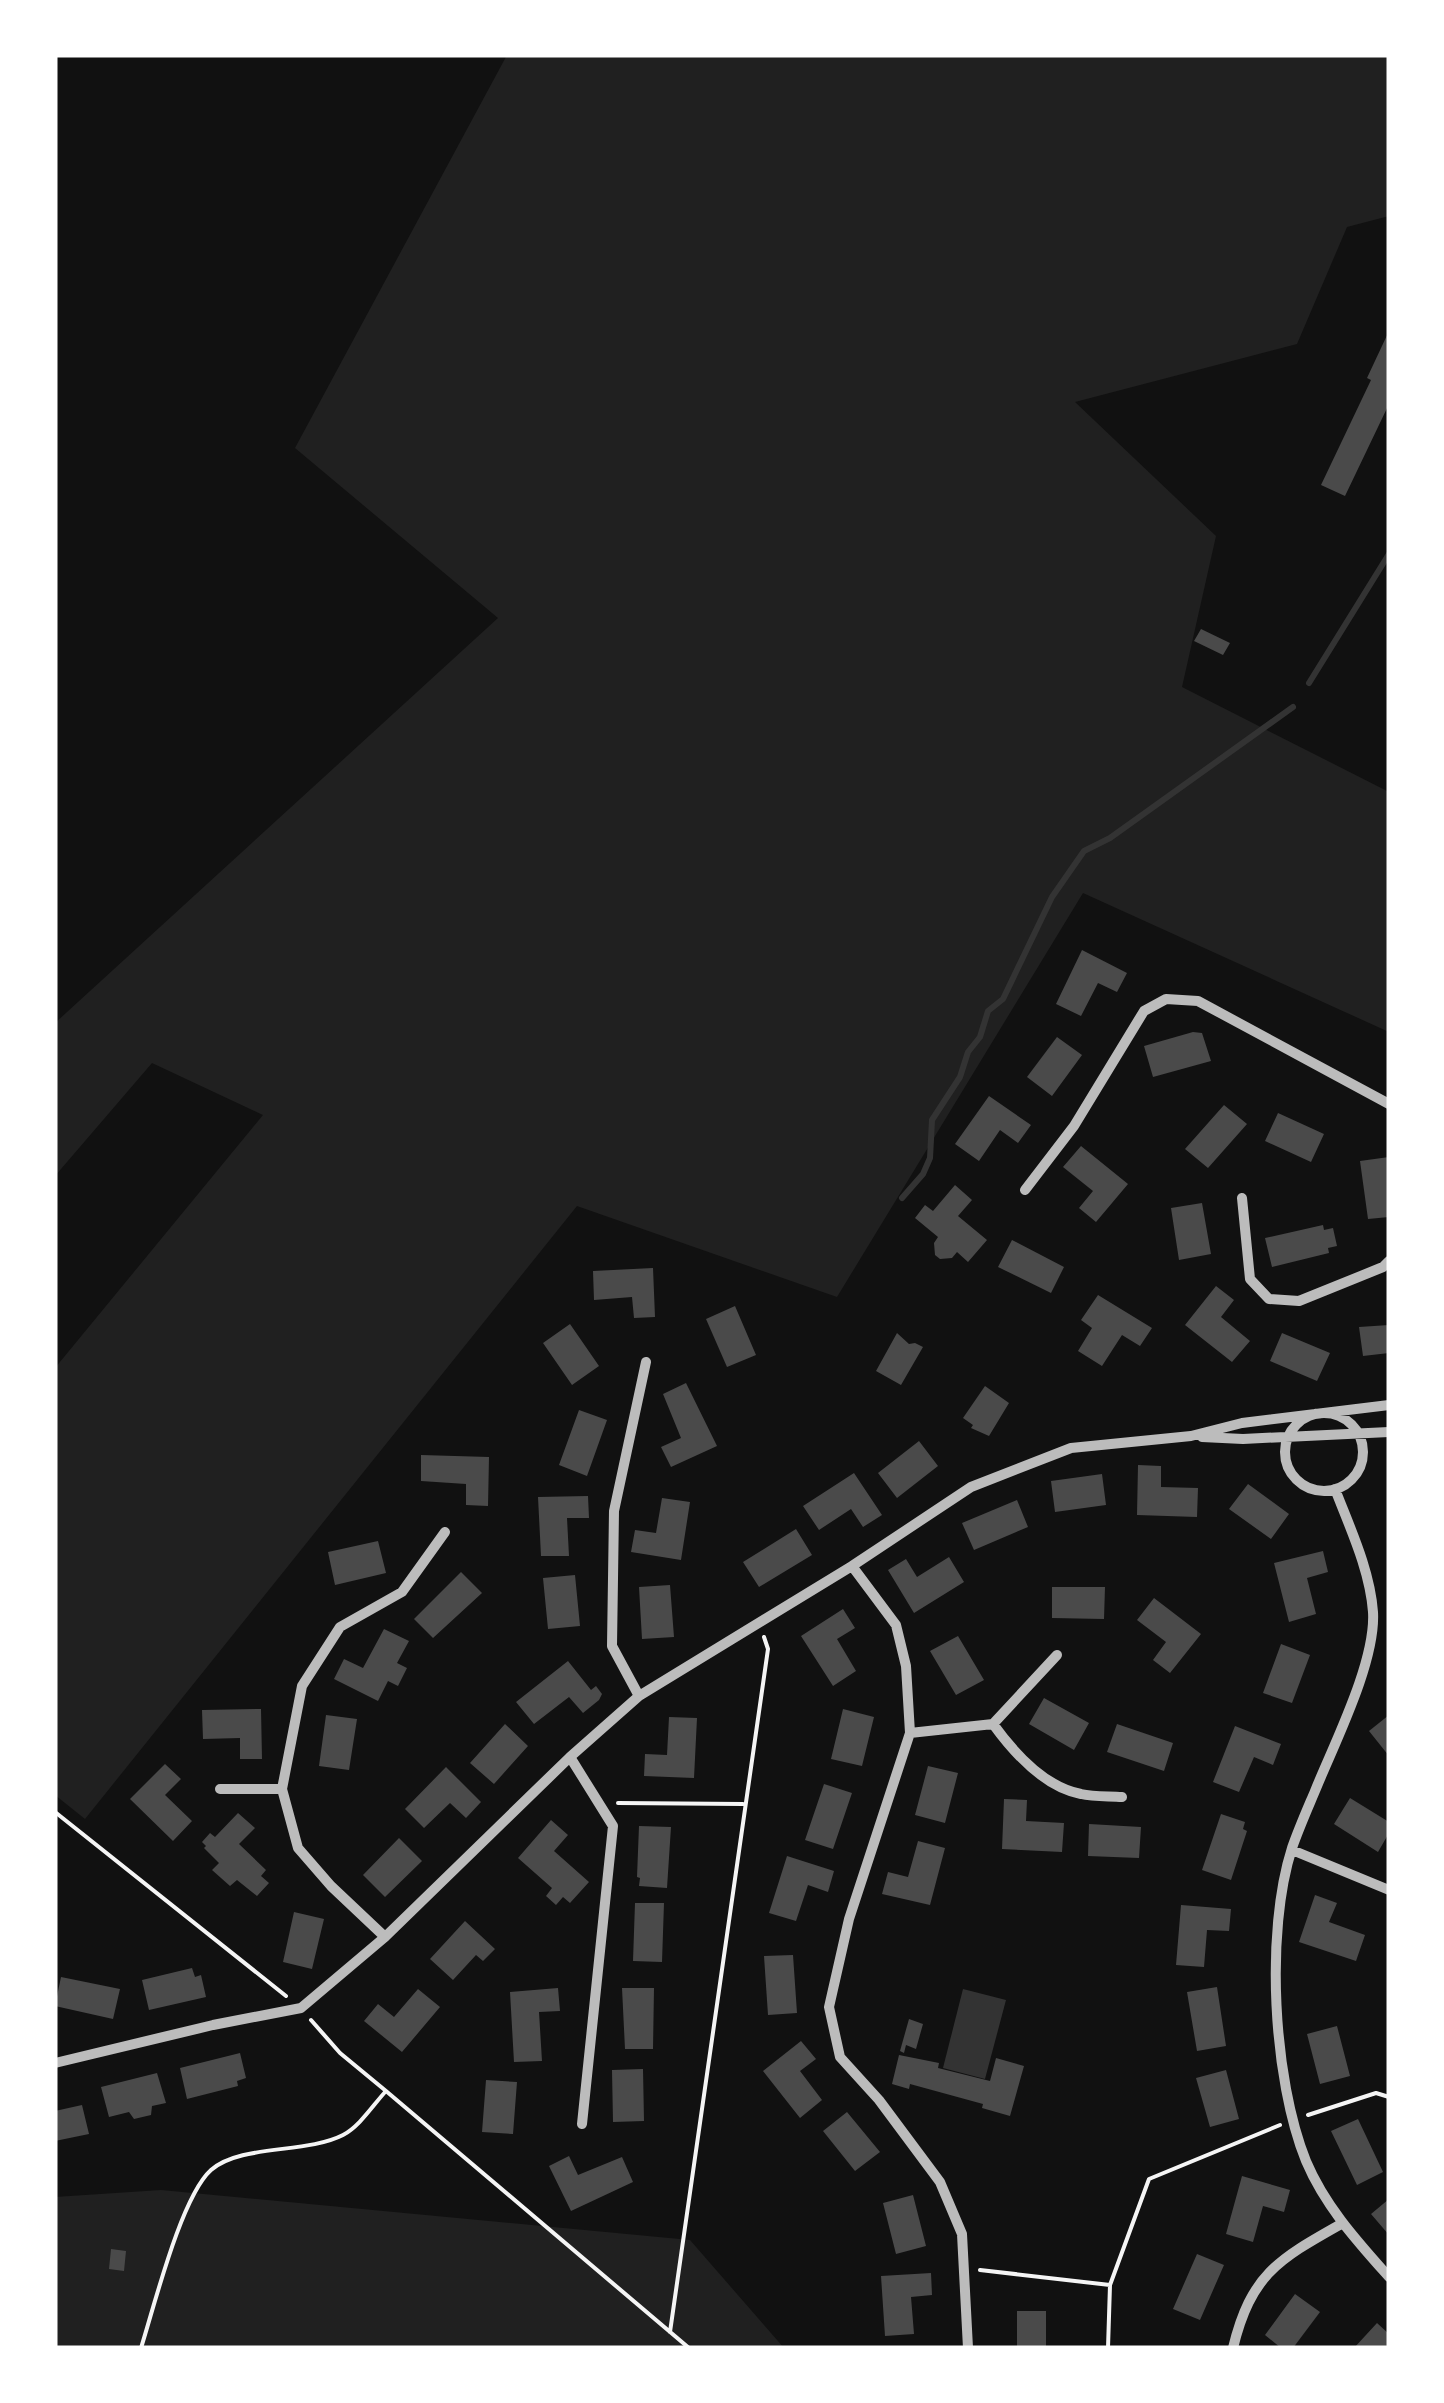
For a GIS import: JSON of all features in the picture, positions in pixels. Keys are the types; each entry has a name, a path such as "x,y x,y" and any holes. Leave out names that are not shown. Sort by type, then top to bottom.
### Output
{"street":[{"path":"1025,1190 1074,1126 1144,1011 1166,998 1198,1001 1389,1104"},
{"path":"1242,1198 1250,1279 1269,1299 1299,1301 1383,1268 1389,1261"},
{"path":"640,1696 612,1646 614,1511 646,1362"},
{"path":"1191,1436 1242,1423 1389,1405"},
{"path":"1319,1413 1346,1420 1358,1434 1362,1447 1360,1466 1346,1484 1317,1490 1293,1476 1286,1461 1287,1438 1300,1421 1319,1413"},
{"path":"55,2063 301,2008 385,1938 570,1757 640,1696 852,1566 971,1487 1071,1448 1191,1436 1287,1438 1389,1432"},
{"path":"1335,1489 1362,1563 1373,1614 1365,1664 1292,1850 1282,1899 1274,2004 1293,2120 1307,2162 1342,2224 1389,2277"},
{"path":"385,1938 298,1848 282,1788 302,1686 340,1627 402,1592 445,1532"},
{"path":"852,1566 896,1625 906,1666 910,1733 849,1920 829,2007 840,2057 879,2100 940,2182 962,2234 968,2348"},
{"path":"910,1733 993,1724 1057,1655"},
{"path":"993,1724 1016,1755 1043,1776 1078,1794 1122,1796"},
{"path":"570,1757 613,1826 582,2124"},
{"path":"220,1788 282,1788"},
{"path":"1292,1850 1389,1890"},
{"path":"1233,2348 1240,2320 1262,2277 1290,2252 1342,2224"}],"path":[{"path":"670,2332 768,1649 759,1623"},
{"path":"598,1802 746,1804"},
{"path":"55,1812 301,2008 340,2053 689,2348"},
{"path":"141,2348 180,2230 196,2192 212,2169 240,2157 320,2145 348,2133 386,2091"},
{"path":"1108,2348 1110,2285 1149,2179 1293,2120 1376,2093 1389,2097"},
{"path":"964,2268 1110,2285"}],"shaded area":[{"path":"507,55 1389,55 1389,216 1347,227 1297,344 1075,402 1216,536 1182,687 1389,792 1389,1032 1083,893 837,1297 577,1206 85,1819 55,1795 55,1368 263,1115 152,1063 55,1176 55,1023 498,618 295,448"},
{"path":"963,1989 1006,2000 985,2079 943,2068"},
{"path":"161,2190 690,2240 784,2348 55,2348 55,2197"}],"building":[{"path":"1389,331 1389,404 1345,496 1321,485 1371,380 1367,378"},
{"path":"1201,629 1230,643 1223,655 1194,641"},
{"path":"1082,950 1127,973 1117,992 1098,983 1081,1016 1056,1004"},
{"path":"1202,1033 1211,1061 1153,1077 1144,1046"},
{"path":"1057,1037 1082,1055 1052,1096 1027,1077"},
{"path":"989,1096 1031,1125 1018,1143 1000,1130 979,1161 955,1144"},
{"path":"1224,1105 1247,1124 1208,1168 1185,1149"},
{"path":"1278,1113 1324,1134 1311,1162 1265,1141"},
{"path":"1081,1146 1128,1184 1096,1222 1079,1208 1093,1191 1063,1167"},
{"path":"1389,1157 1389,1217 1368,1219 1360,1161"},
{"path":"955,1185 972,1200 958,1216 987,1240 968,1262 957,1252 952,1258 940,1259 935,1255 938,1237 915,1218 925,1205 933,1211"},
{"path":"1202,1203 1211,1254 1179,1260 1171,1208"},
{"path":"1323,1225 1324,1230 1333,1228 1337,1246 1328,1248 1329,1253 1272,1267 1265,1238"},
{"path":"1012,1240 1064,1267 1051,1293 998,1267"},
{"path":"653,1268 655,1317 634,1318 632,1297 594,1300 593,1271"},
{"path":"1216,1286 1234,1300 1221,1317 1250,1341 1232,1362 1185,1325"},
{"path":"1098,1295 1152,1328 1140,1346 1122,1335 1102,1366 1078,1351 1092,1328 1081,1320"},
{"path":"735,1306 756,1355 727,1367 706,1319"},
{"path":"570,1324 599,1366 572,1385 543,1343"},
{"path":"1389,1325 1389,1353 1363,1356 1359,1327"},
{"path":"897,1333 909,1344 923,1347 901,1385 876,1371"},
{"path":"1282,1333 1330,1353 1317,1381 1270,1361"},
{"path":"686,1383 717,1446 671,1467 661,1447 681,1438 663,1394"},
{"path":"985,1386 1009,1403 989,1436 971,1428 973,1425 963,1418"},
{"path":"579,1410 607,1420 587,1476 559,1465"},
{"path":"919,1441 938,1466 897,1498 878,1473"},
{"path":"421,1455 489,1457 488,1506 466,1505 466,1484 421,1481"},
{"path":"1138,1465 1161,1466 1161,1487 1198,1488 1197,1517 1137,1515"},
{"path":"854,1473 882,1515 863,1527 851,1509 819,1530 803,1506"},
{"path":"1102,1474 1106,1505 1055,1512 1051,1481"},
{"path":"1248,1484 1289,1514 1271,1539 1229,1509"},
{"path":"588,1496 589,1518 567,1518 569,1556 541,1556 538,1497"},
{"path":"662,1498 690,1502 681,1560 631,1552 635,1530 656,1533"},
{"path":"1017,1500 1028,1527 974,1550 962,1523"},
{"path":"796,1529 812,1555 759,1587 743,1562"},
{"path":"378,1541 386,1573 335,1585 328,1552"},
{"path":"1323,1551 1328,1572 1307,1578 1316,1614 1289,1622 1274,1563"},
{"path":"949,1557 964,1582 914,1613 888,1570 906,1559 917,1577"},
{"path":"461,1572 482,1593 433,1638 414,1619"},
{"path":"575,1575 580,1626 548,1629 543,1578"},
{"path":"670,1585 674,1637 642,1639 639,1587"},
{"path":"1052,1587 1105,1587 1104,1619 1052,1618"},
{"path":"1154,1598 1201,1634 1170,1673 1153,1660 1166,1642 1137,1620"},
{"path":"843,1609 855,1628 837,1639 856,1671 833,1686 801,1636"},
{"path":"384,1629 409,1641 397,1663 407,1668 398,1686 388,1681 378,1701 334,1679 344,1659 363,1668"},
{"path":"958,1636 984,1680 956,1695 930,1651"},
{"path":"1281,1644 1310,1655 1292,1703 1263,1693"},
{"path":"568,1661 591,1690 596,1686 602,1694 599,1700 583,1713 569,1697 534,1724 516,1702"},
{"path":"1044,1698 1089,1723 1074,1750 1029,1724"},
{"path":"261,1709 262,1759 240,1759 240,1738 203,1739 202,1710"},
{"path":"843,1709 874,1717 862,1766 831,1759"},
{"path":"326,1715 357,1719 349,1770 319,1766"},
{"path":"1389,1715 1389,1756 1369,1731"},
{"path":"669,1717 697,1718 694,1778 644,1776 645,1754 667,1755"},
{"path":"505,1724 528,1746 494,1784 470,1763"},
{"path":"1117,1724 1173,1743 1164,1771 1107,1752"},
{"path":"1235,1726 1281,1744 1273,1765 1254,1757 1239,1792 1213,1782"},
{"path":"165,1764 181,1779 165,1795 192,1821 173,1841 130,1799"},
{"path":"928,1766 958,1773 945,1823 915,1815"},
{"path":"446,1767 481,1802 466,1818 450,1803 424,1828 405,1809"},
{"path":"824,1784 852,1793 833,1849 805,1840"},
{"path":"1350,1798 1389,1822 1389,1833 1378,1852 1334,1824"},
{"path":"1004,1799 1027,1800 1026,1821 1064,1823 1062,1852 1002,1849"},
{"path":"238,1813 255,1828 239,1844 266,1870 261,1876 269,1883 257,1896 237,1880 230,1886 212,1870 219,1863 202,1842 210,1833 215,1837"},
{"path":"1221,1814 1245,1822 1243,1829 1247,1831 1231,1880 1202,1870"},
{"path":"551,1820 568,1835 554,1851 589,1882 570,1903 563,1897 556,1905 546,1896 552,1888 518,1858"},
{"path":"1089,1824 1141,1827 1139,1858 1088,1856"},
{"path":"639,1826 671,1827 667,1888 639,1886"},
{"path":"399,1838 422,1861 385,1897 363,1875"},
{"path":"918,1841 945,1848 930,1905 882,1894 888,1872 908,1877"},
{"path":"787,1856 834,1871 828,1892 808,1885 796,1921 769,1913"},
{"path":"1315,1895 1337,1903 1329,1922 1365,1935 1356,1961 1299,1942"},
{"path":"635,1903 664,1903 662,1962 633,1961"},
{"path":"1181,1905 1231,1909 1229,1931 1207,1930 1204,1967 1176,1965"},
{"path":"294,1912 324,1919 312,1969 283,1962"},
{"path":"465,1921 495,1949 483,1961 476,1955 453,1980 430,1959"},
{"path":"793,1955 797,2013 768,2015 764,1956"},
{"path":"192,1968 195,1977 201,1975 206,1997 149,2010 142,1980"},
{"path":"61,1977 120,1989 113,2019 55,2006"},
{"path":"1217,1987 1226,2046 1197,2051 1187,1992"},
{"path":"558,1988 560,2011 539,2012 542,2061 514,2062 510,1992"},
{"path":"622,1988 654,1988 653,2049 625,2049"},
{"path":"418,1989 440,2007 402,2052 364,2021 378,2004 394,2017"},
{"path":"909,2019 923,2024 916,2049 906,2045 904,2053 900,2051"},
{"path":"1337,2026 1350,2076 1320,2084 1307,2034"},
{"path":"801,2041 816,2059 800,2071 822,2100 800,2118 763,2071"},
{"path":"240,2053 246,2078 237,2081 238,2086 187,2099 180,2068"},
{"path":"899,2055 939,2063 938,2068 990,2081 996,2058 1024,2066 1010,2116 982,2108 983,2104 910,2084 909,2089 892,2084"},
{"path":"643,2069 644,2121 613,2122 612,2070"},
{"path":"1226,2070 1239,2119 1210,2127 1196,2078"},
{"path":"157,2073 166,2103 152,2106 151,2115 134,2119 129,2112 109,2117 101,2087"},
{"path":"486,2080 517,2082 513,2134 482,2132"},
{"path":"82,2105 89,2134 55,2141 55,2111"},
{"path":"847,2112 880,2152 855,2171 823,2131"},
{"path":"1358,2119 1383,2172 1357,2185 1331,2131"},
{"path":"569,2156 578,2175 622,2157 633,2182 571,2211 549,2166"},
{"path":"1242,2176 1290,2190 1284,2212 1263,2206 1253,2242 1226,2234"},
{"path":"913,2195 926,2246 896,2254 883,2203"},
{"path":"1389,2199 1389,2235 1371,2214"},
{"path":"111,2249 126,2251 124,2271 109,2269"},
{"path":"1197,2254 1224,2265 1200,2320 1173,2309"},
{"path":"931,2273 932,2295 911,2297 914,2334 885,2336 881,2276"},
{"path":"1295,2294 1320,2312 1293,2348 1281,2348 1265,2335"},
{"path":"1017,2311 1046,2311 1046,2348 1017,2348"},
{"path":"1377,2323 1389,2334 1385,2348 1354,2348"}],"waterway":[{"path":"1309,683 1389,554"},
{"path":"902,1198 923,1174 930,1158 932,1120 960,1077 988,1011 1003,999 1052,897 1084,851 1110,838 1293,707"}]}
